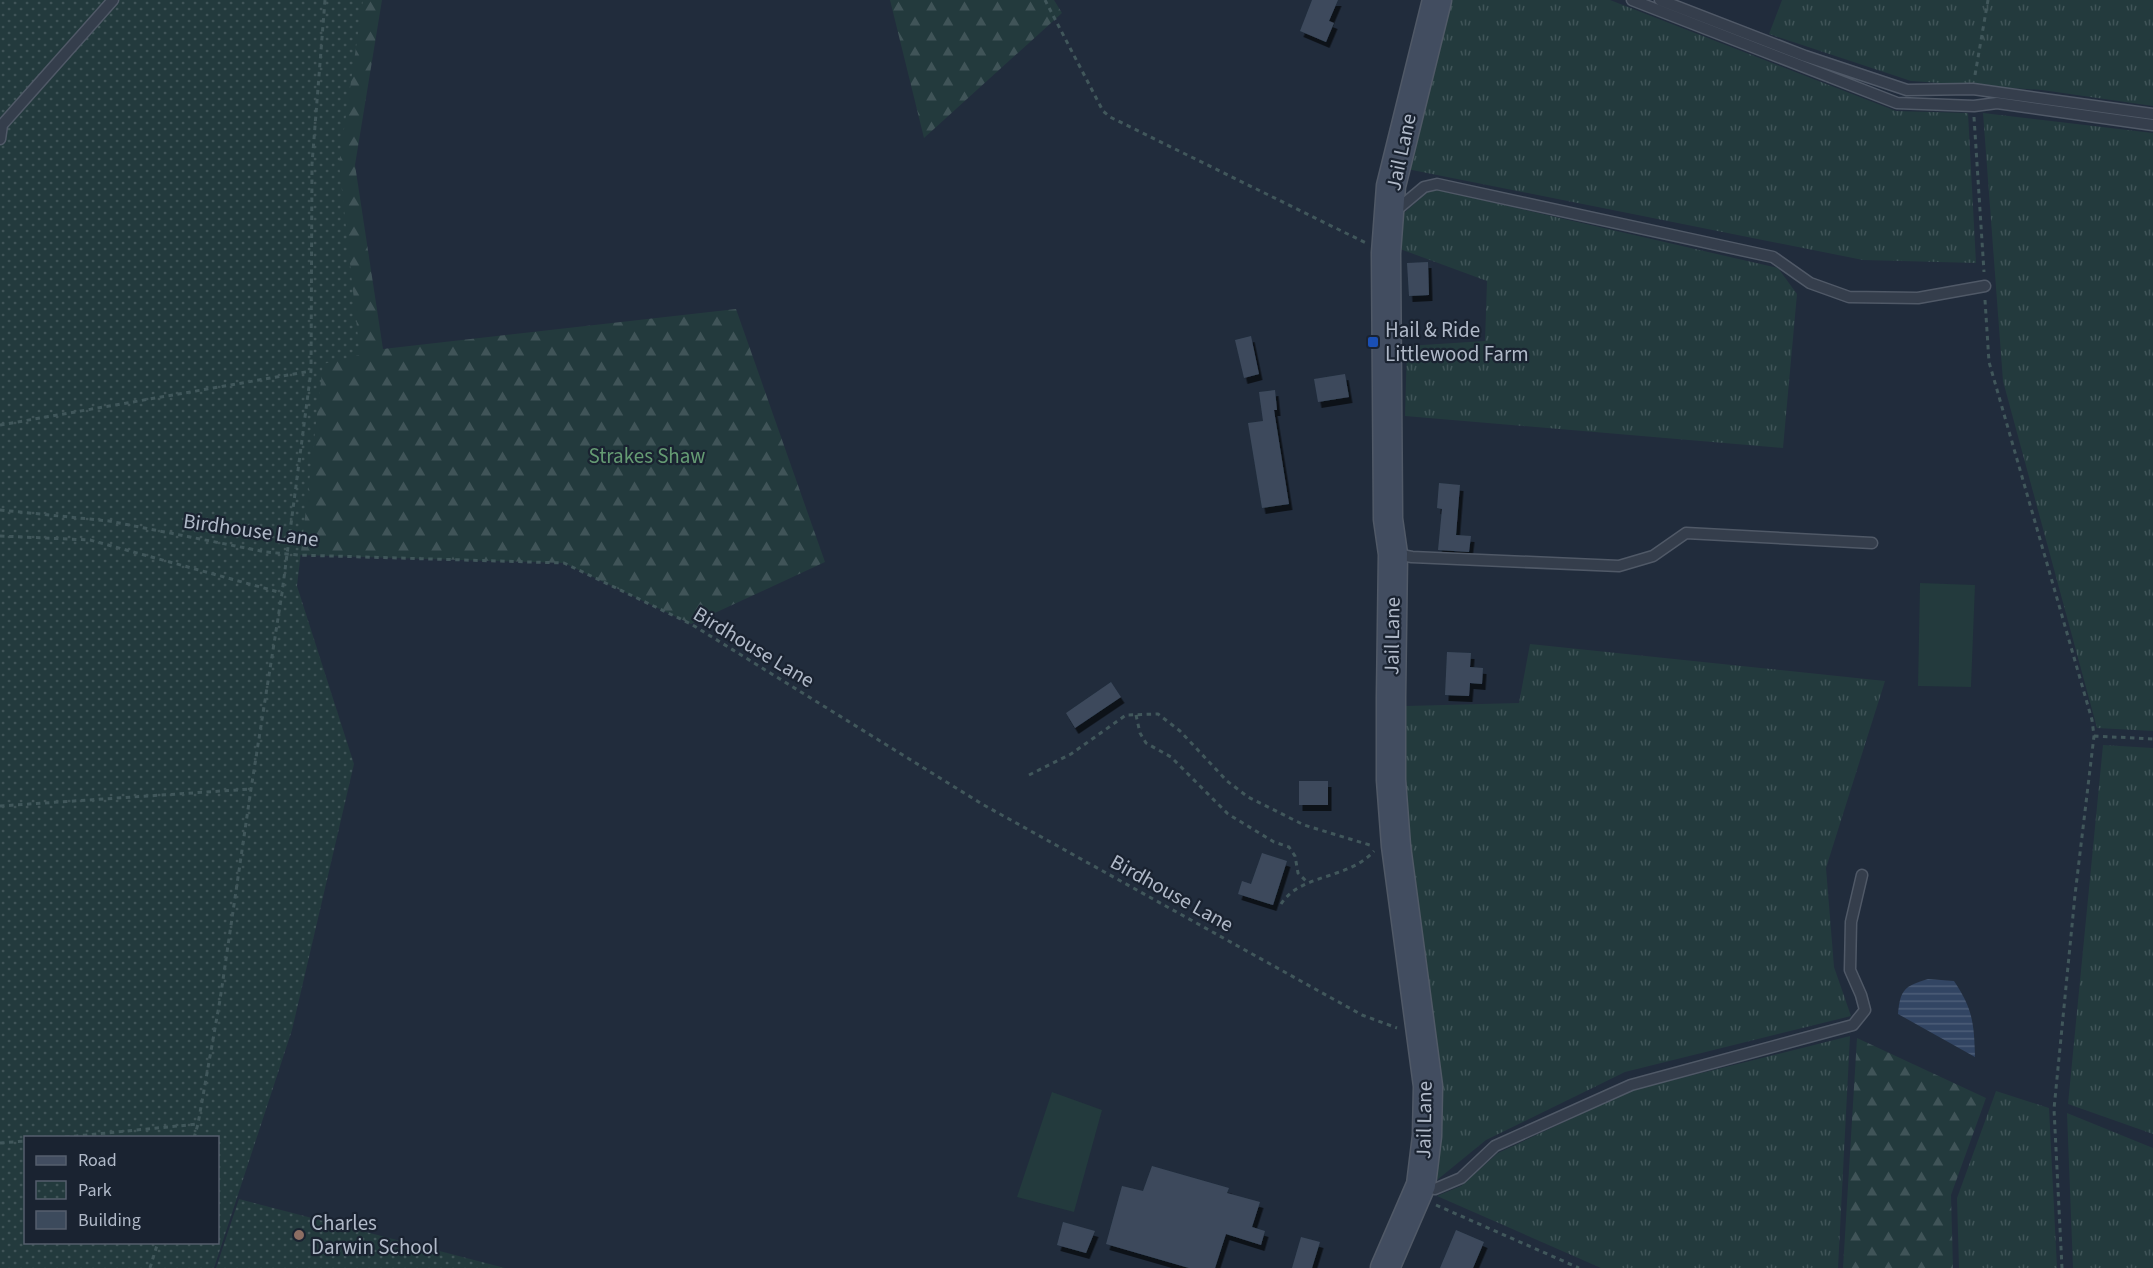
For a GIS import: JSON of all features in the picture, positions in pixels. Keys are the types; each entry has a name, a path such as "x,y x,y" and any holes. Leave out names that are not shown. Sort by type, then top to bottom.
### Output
{"street":[{"name":"Jail Lane","path":"1385,1268 1419,1191 1427,1136 1428,1086 1396,846 1391,780 1393,554 1388,519 1386,253 1391,186 1437,0"}],"lane":[{"path":"0,139 2,125 113,0"},
{"path":"1632,0 1897,103 1974,106 1997,103 2153,125"},
{"path":"1660,0 1805,56 1907,90 1972,89 2153,114"},
{"path":"1389,217 1424,187 1437,184 1773,257 1810,283 1849,297 1918,297 1985,286"},
{"path":"1393,554 1412,557 1619,566 1653,556 1686,533 1872,543"},
{"path":"1419,1191 1435,1189 1461,1178 1495,1146 1631,1085 1853,1025 1865,1010 1850,970 1851,922 1862,875"}],"path":[{"path":"194,1136 220,1000 282,592 311,371 312,165 325,0"},
{"path":"1045,0 1103,111 1110,117 1386,253"},
{"path":"1972,89 1988,0"},
{"path":"1974,106 1989,362 2092,720 2094,736 2075,895 2054,1109 2062,1268"},
{"path":"0,425 311,371"},
{"name":"Birdhouse Lane","path":"0,510 109,521 287,554 564,563 690,624 982,804 1352,1010 1420,1036"},
{"path":"0,536 90,540 282,592"},
{"path":"1029,775 1071,754 1126,715 1158,714 1180,731 1227,781 1248,798 1304,825 1378,847 1370,856 1352,867 1301,885 1287,894 1281,904"},
{"path":"1136,715 1140,733 1146,743 1171,757 1228,814 1274,842 1289,847 1295,856 1298,873 1308,883"},
{"path":"2094,736 2153,739"},
{"path":"0,806 251,789"},
{"path":"67,1136 198,1124"},
{"path":"0,1143 24,1141"},
{"path":"1419,1191 1579,1268"},
{"path":"150,1268 157,1244"}],"green space":[{"name":"Strakes Shaw","path":"0,0 382,0 355,165 383,349 736,309 825,562 691,624 564,563 298,555"},
{"path":"0,0 363,0 339,163 360,355 323,364 297,586 354,764 292,1030 214,1268 0,1268"},
{"path":"890,0 1054,0 1062,13 924,138"},
{"path":"1443,0 1610,0 1896,111 1968,113 1976,263 1863,260 1402,168"},
{"path":"1782,0 2153,0 2153,106 2042,90 1911,81 1769,34"},
{"path":"1983,113 2153,133 2153,731 2097,728 2003,381"},
{"path":"1438,190 1778,268 1797,294 1783,448 1405,416 1407,346 1485,341 1487,281 1400,249 1397,219 1428,192"},
{"path":"1920,583 1975,585 1971,687 1918,686"},
{"path":"1530,644 1885,681 1826,868 1834,967 1851,1016 1625,1072 1486,1140 1437,1180 1430,1176 1405,840 1406,706 1519,703"},
{"path":"2103,745 2153,748 2153,1134 2068,1104"},
{"path":"1850,1036 1838,1268 1601,1268 1437,1196 1461,1186 1498,1153 1633,1090"},
{"path":"1857,1038 1986,1098 1951,1195 1953,1268 1843,1268"},
{"path":"1996,1091 2049,1108 2057,1268 1959,1268 1957,1198"},
{"path":"1052,1092 1102,1110 1074,1212 1017,1197"},
{"path":"2067,1113 2153,1148 2153,1268 2073,1268"},
{"name":"Charles Darwin School","path":"239,1199 505,1268 216,1268"}],"water":[{"path":"1928,979 1954,981 1969,1009 1975,1057 1898,1014 1900,999 1905,990"}],"building":[{"path":"1312,0 1338,0 1329,21 1334,23 1326,42 1300,31"},
{"path":"1428,262 1429,295 1409,296 1407,263"},
{"path":"1251,336 1259,374 1244,378 1235,340"},
{"path":"1345,374 1349,397 1318,402 1314,379"},
{"path":"1275,390 1277,410 1274,410 1289,504 1262,508 1248,423 1263,421 1259,392"},
{"path":"1439,483 1460,485 1456,535 1471,536 1469,552 1438,550 1442,509 1437,508"},
{"path":"1447,652 1471,653 1470,667 1483,668 1482,684 1470,683 1469,696 1445,695"},
{"path":"1111,682 1121,697 1075,728 1066,713"},
{"path":"1299,781 1328,781 1328,805 1299,805"},
{"path":"1262,853 1287,861 1273,905 1238,894 1242,881 1251,884"},
{"path":"1152,1166 1229,1188 1227,1193 1260,1202 1252,1227 1265,1231 1261,1245 1226,1234 1215,1268 1189,1268 1106,1244 1122,1186 1143,1191"},
{"path":"1063,1222 1095,1231 1086,1253 1057,1245"},
{"path":"1456,1230 1484,1242 1473,1268 1440,1268"},
{"path":"1301,1237 1320,1242 1312,1268 1292,1268"}],"place":[{"name":"Hail & Ride Littlewood Farm","path":"1373,342"},
{"name":"Charles Darwin School","path":"299,1235"}]}
